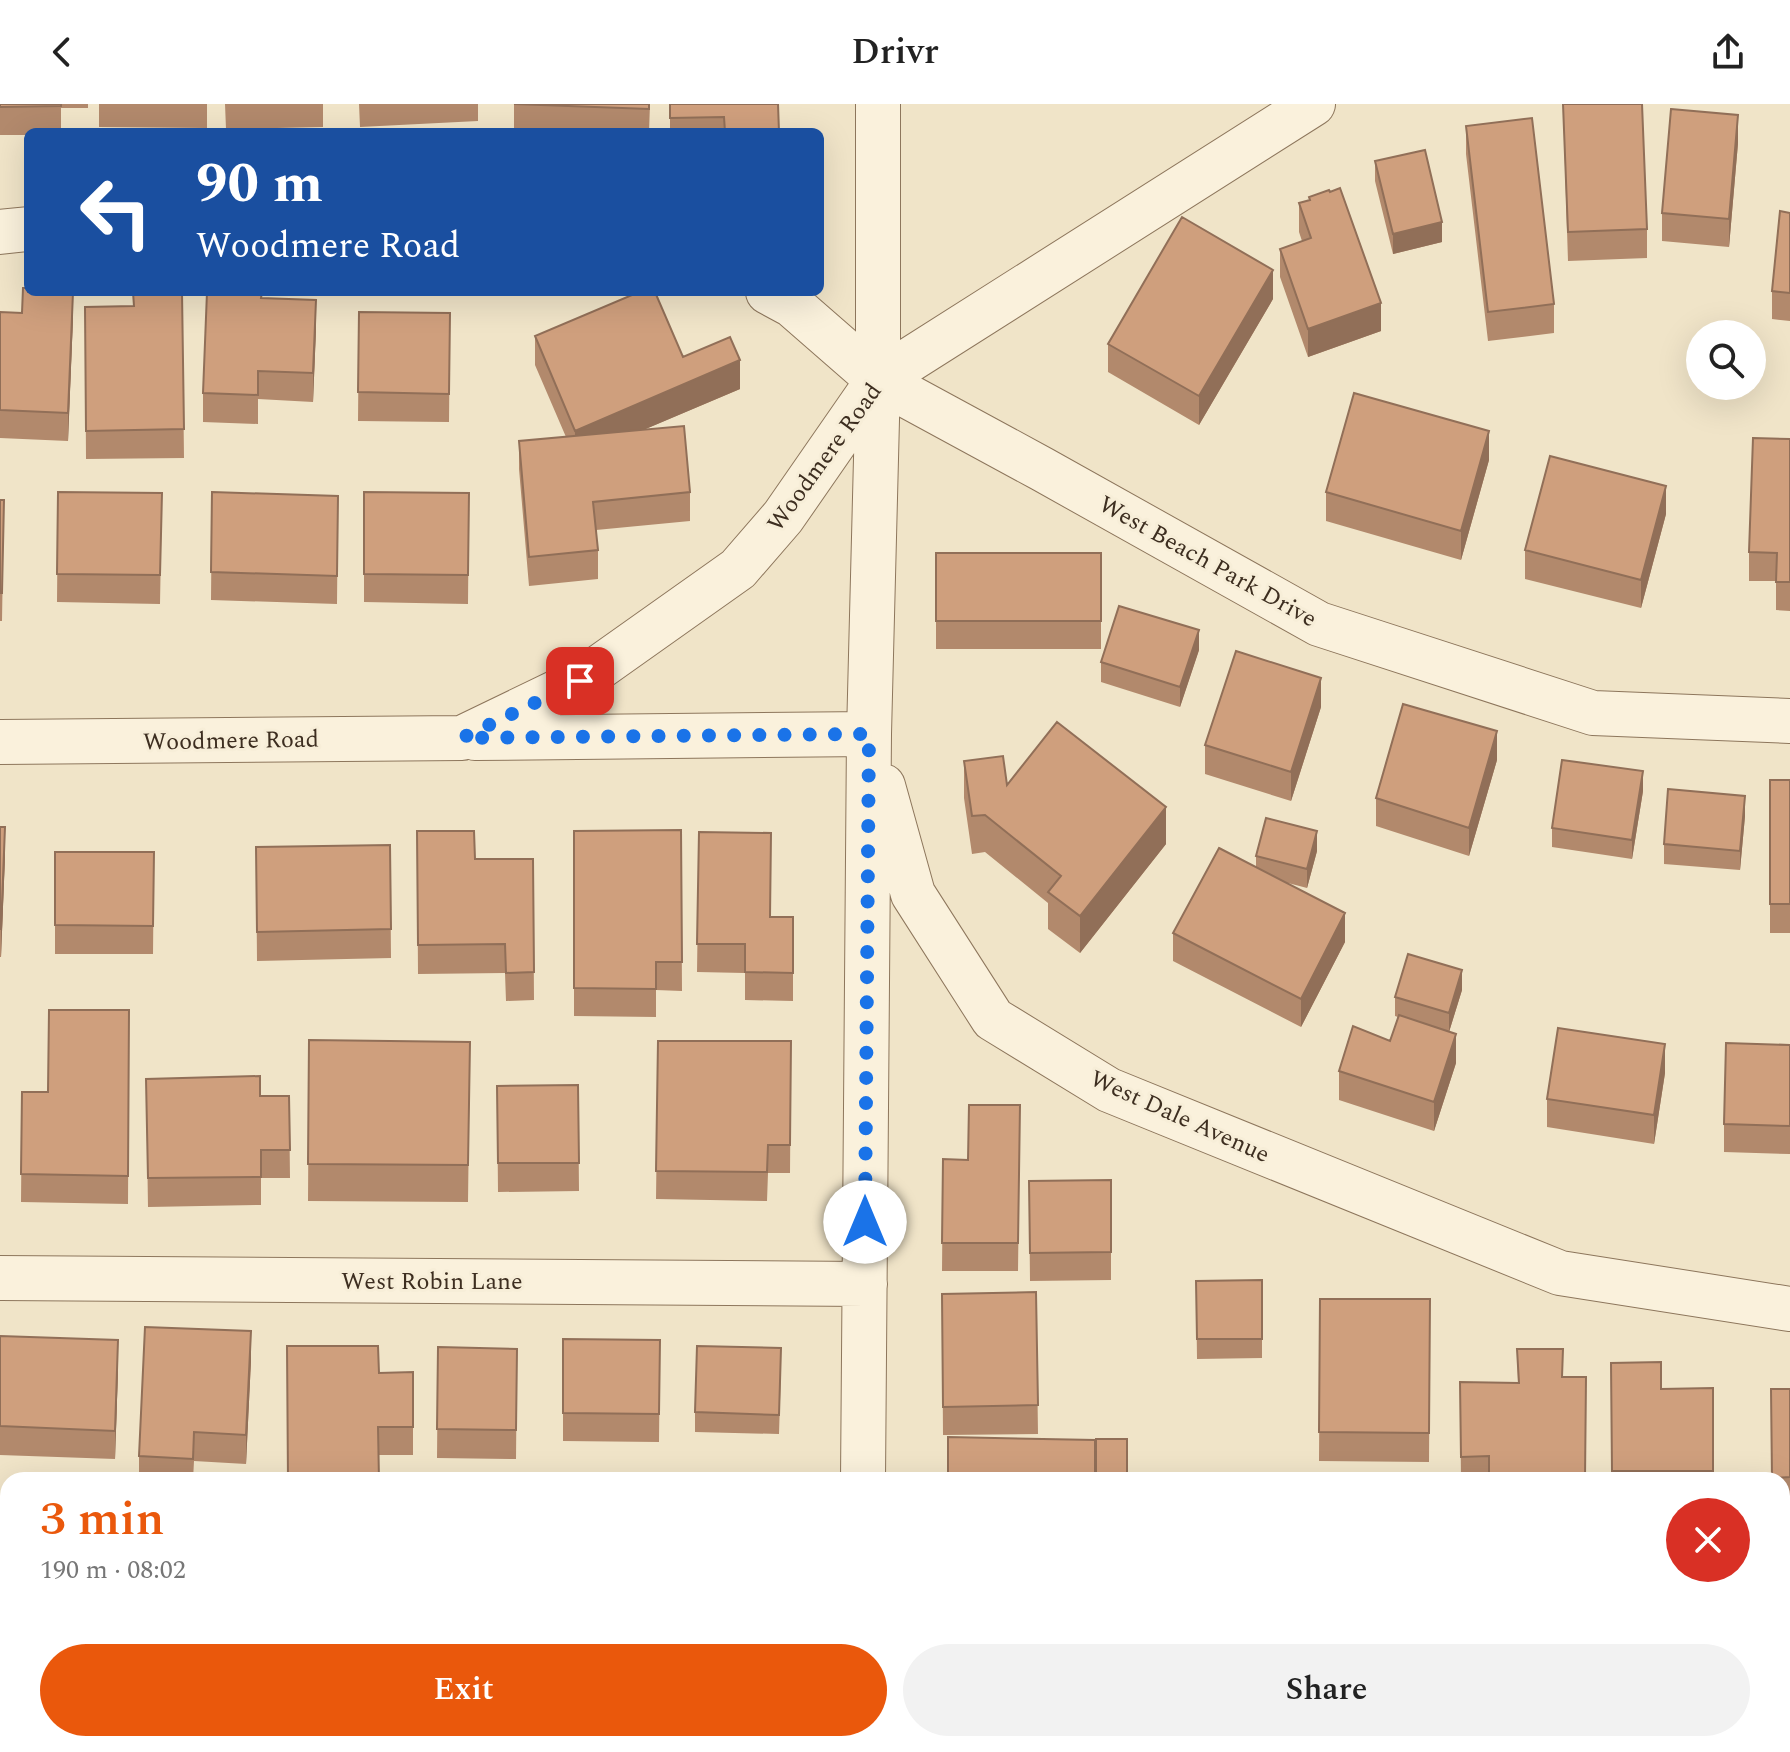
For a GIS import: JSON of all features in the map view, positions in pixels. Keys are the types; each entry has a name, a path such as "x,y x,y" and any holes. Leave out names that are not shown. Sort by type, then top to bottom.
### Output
{"street":[{"path":"863,1472 869,734 878,380 878,104"},
{"name":"Woodmere Road","path":"462,738 580,681 738,569 783,517 878,380 1313,104"},
{"path":"0,232 24,229"},
{"name":"West Beach Park Drive","path":"775,296 792,305 878,380 1319,624 1593,713 1790,721"},
{"name":"Woodmere Road","path":"0,742 869,734"},
{"name":"West Dale Avenue","path":"869,734 913,894 993,1019 1109,1090 1560,1273 1790,1309"},
{"name":"West Robin Lane","path":"0,1278 865,1284"}],"building":[{"path":"0,104 61,104 61,106 0,107"},
{"path":"514,104 649,104 649,109"},
{"path":"670,104 778,104 779,128 725,128 724,117 670,118"},
{"path":"1563,104 1642,104 1647,229 1568,232"},
{"path":"1671,109 1738,115 1729,219 1662,213"},
{"path":"1532,118 1554,304 1488,312 1466,126"},
{"path":"1425,150 1442,222 1393,234 1375,161"},
{"path":"1340,188 1381,303 1308,329 1280,249 1311,238 1299,203"},
{"path":"1780,211 1790,213 1790,293 1772,291"},
{"path":"1182,217 1273,270 1199,396 1108,344"},
{"path":"23,288 24,296 73,296 68,413 0,410 0,312 22,313"},
{"path":"133,296 182,296 184,429 86,431 85,307 134,306"},
{"path":"207,296 316,300 313,373 258,371 258,395 203,393"},
{"path":"630,296 657,296 683,357 730,337 740,360 575,431 535,336"},
{"path":"359,312 450,313 449,394 358,392"},
{"path":"1354,393 1489,431 1461,531 1326,492"},
{"path":"684,426 690,492 593,502 598,550 529,557 519,441"},
{"path":"1753,438 1790,439 1790,582 1776,582 1777,553 1749,552"},
{"path":"1550,456 1666,486 1641,580 1525,550"},
{"path":"58,492 162,493 160,575 57,574"},
{"path":"212,492 338,496 337,576 211,572"},
{"path":"364,492 469,493 468,575 364,574"},
{"path":"0,500 4,500 2,593 0,593"},
{"path":"936,553 1101,553 1101,621 936,621"},
{"path":"1119,606 1199,630 1180,687 1101,662"},
{"path":"1236,651 1321,678 1291,772 1205,745"},
{"path":"1403,704 1497,731 1469,828 1376,798"},
{"path":"1057,722 1166,807 1080,916 1048,892 1061,876 985,815 972,816 964,761 1003,756 1007,785"},
{"path":"1562,760 1643,771 1632,840 1552,828"},
{"path":"1770,780 1790,780 1790,904 1770,904"},
{"path":"1668,789 1745,796 1740,851 1664,844"},
{"path":"1266,818 1317,831 1307,869 1256,856"},
{"path":"0,827 5,827 1,929 0,929"},
{"path":"681,830 682,962 656,962 656,989 574,988 574,831"},
{"path":"417,831 474,831 475,859 533,859 534,972 506,973 505,944 418,945"},
{"path":"699,832 771,833 770,917 793,917 793,973 745,972 745,944 697,944"},
{"path":"390,845 391,929 257,932 256,847"},
{"path":"1219,848 1345,913 1301,999 1173,933"},
{"path":"55,852 154,852 153,926 55,925"},
{"path":"1408,954 1462,970 1449,1013 1395,997"},
{"path":"49,1010 129,1010 128,1176 21,1174 22,1092 48,1092"},
{"path":"1399,1015 1456,1034 1434,1102 1339,1071 1353,1026 1390,1041"},
{"path":"1558,1028 1665,1044 1654,1115 1547,1099"},
{"path":"309,1040 470,1042 468,1165 308,1164"},
{"path":"658,1041 791,1041 790,1145 768,1145 767,1172 656,1171"},
{"path":"1726,1043 1790,1045 1790,1126 1724,1124"},
{"path":"260,1076 260,1096 289,1096 290,1150 261,1150 261,1177 148,1178 146,1079"},
{"path":"578,1085 579,1163 498,1163 497,1086"},
{"path":"969,1105 1020,1105 1018,1243 942,1243 943,1159 968,1160"},
{"path":"1111,1180 1111,1252 1030,1253 1029,1181"},
{"path":"1262,1280 1262,1339 1197,1339 1196,1281"},
{"path":"1036,1292 1038,1405 943,1407 942,1294"},
{"path":"1320,1299 1430,1299 1429,1433 1319,1432"},
{"path":"145,1327 251,1331 246,1435 194,1432 193,1459 139,1456"},
{"path":"0,1336 118,1340 115,1431 0,1426"},
{"path":"563,1339 660,1340 659,1414 563,1413"},
{"path":"287,1346 378,1346 379,1373 413,1372 413,1427 378,1427 379,1472 288,1472"},
{"path":"697,1346 781,1348 779,1415 695,1412"},
{"path":"438,1347 517,1349 516,1430 437,1429"},
{"path":"1517,1349 1563,1349 1562,1377 1586,1377 1585,1472 1489,1472 1489,1456 1461,1457 1460,1382 1519,1383"},
{"path":"1661,1362 1661,1389 1713,1388 1713,1471 1612,1471 1611,1363"},
{"path":"1771,1389 1790,1389 1790,1472 1772,1472"},
{"path":"948,1437 1095,1440 1095,1472 948,1472"},
{"path":"1096,1439 1127,1439 1127,1472 1096,1472"}],"route":[{"path":"580,681 462,738 869,734 865,1222"}]}
